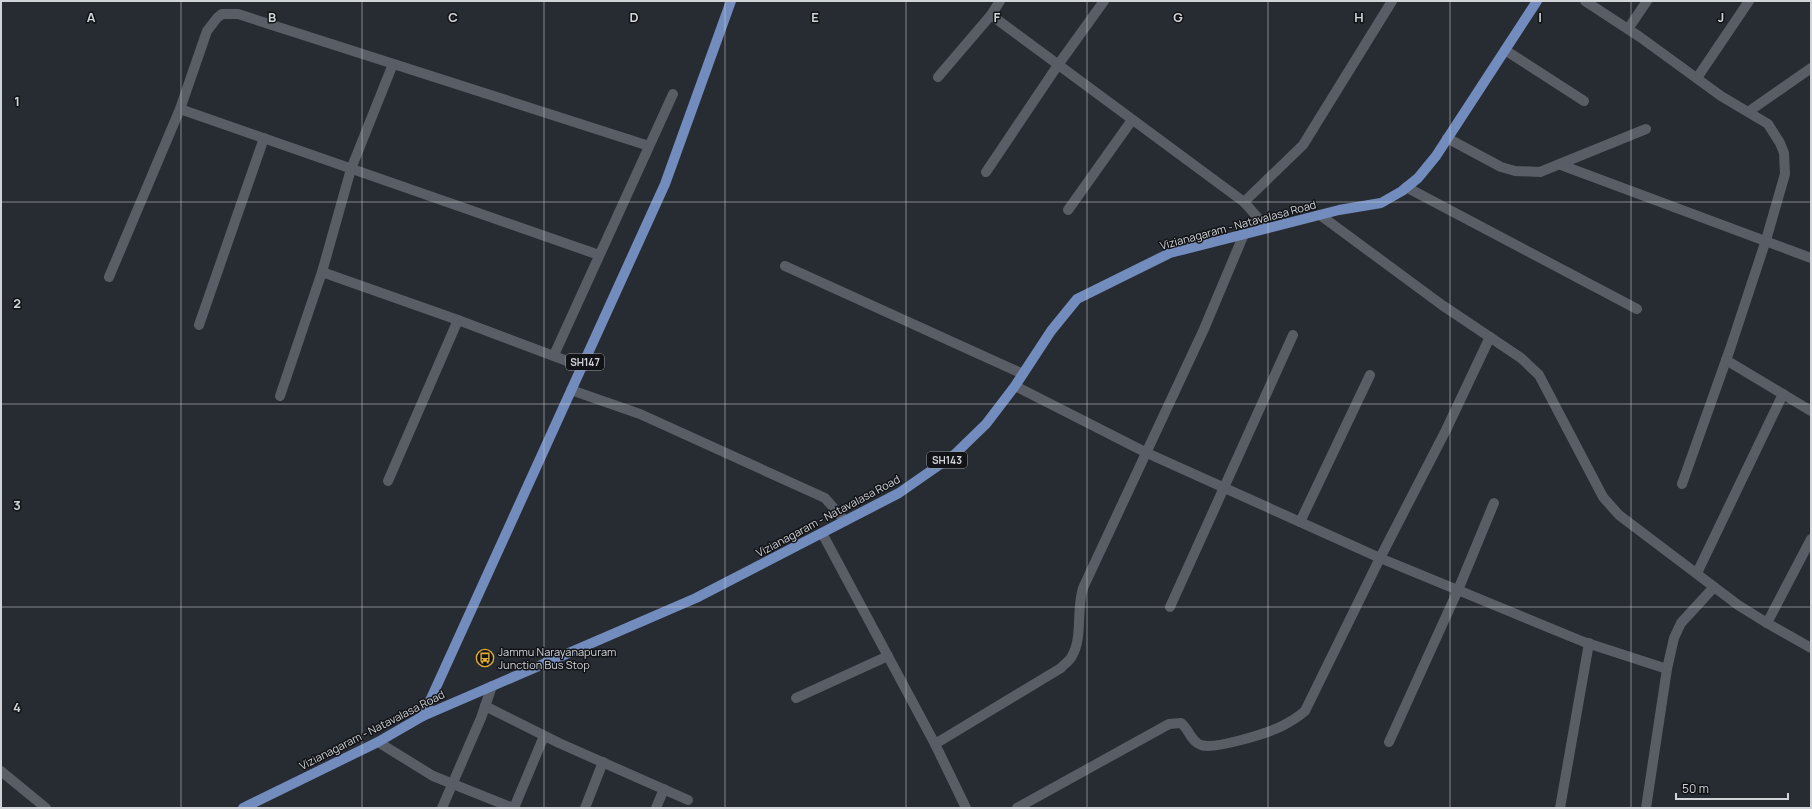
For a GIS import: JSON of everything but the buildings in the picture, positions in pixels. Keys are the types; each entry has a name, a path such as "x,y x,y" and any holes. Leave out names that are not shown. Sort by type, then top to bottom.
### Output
{"main road":[{"name":"SH147","path":"423,716 583,366 667,177 731,1"},
{"name":"Vizianagaram - Natavalasa Road","path":"243,808 378,742 423,716 696,598 899,493 955,454 986,424 1016,386 1051,331 1077,299 1170,253 1320,215 1381,203 1418,178 1447,138 1537,1"}],"street":[{"path":"938,77 991,15 1000,1"},
{"path":"986,172 1058,65 1104,1"},
{"path":"1244,202 1303,145 1392,1"},
{"path":"1585,1 1628,29 1721,96 1768,124 1780,142 1784,153 1785,174 1766,240 1726,360 1682,484"},
{"path":"1628,29 1647,1"},
{"path":"1696,78 1749,1"},
{"path":"109,277 180,109 207,31 222,14 238,14 649,146"},
{"path":"991,15 1244,202 1267,228"},
{"path":"1505,50 1584,102"},
{"path":"280,396 322,272 351,169 393,64"},
{"path":"1748,112 1809,71"},
{"path":"554,355 673,94"},
{"path":"180,109 599,255"},
{"path":"1068,210 1132,120"},
{"path":"1447,138 1500,167 1515,171 1540,172 1561,165 1646,129"},
{"path":"199,325 264,138"},
{"path":"1561,165 1811,258"},
{"path":"1406,187 1638,309"},
{"path":"1320,215 1442,305 1521,358 1539,375 1603,497 1619,515 1714,587 1767,623 1811,648"},
{"path":"935,744 1061,668 1072,657 1079,626 1079,604 1083,588 1204,329 1244,234"},
{"path":"785,266 1023,374"},
{"path":"322,272 583,366"},
{"path":"388,481 458,320"},
{"path":"1170,607 1293,335"},
{"path":"1017,808 1169,724 1181,723 1185,726 1190,736 1199,745 1212,747 1281,727 1305,711 1380,558 1446,430 1490,337"},
{"path":"1726,360 1811,411"},
{"path":"1300,522 1370,375"},
{"path":"1016,386 1147,453 1380,558 1589,643 1667,669"},
{"path":"571,390 640,414 825,498 845,521"},
{"path":"1696,573 1783,394"},
{"path":"1389,742 1458,590 1494,504"},
{"path":"822,533 935,744 966,808"},
{"path":"1767,623 1811,539"},
{"path":"1646,808 1667,669 1674,638 1681,623 1714,587"},
{"path":"1560,808 1589,643"},
{"path":"796,698 888,656"},
{"path":"442,808 492,686"},
{"path":"485,706 544,736 688,800"},
{"path":"378,742 433,776 513,808 544,736"},
{"path":"585,808 603,762"},
{"path":"1,770 46,808"},
{"path":"656,808 664,789"}],"place":[{"name":"Jammu Narayanapuram Junction Bus Stop","path":"485,658"}]}
